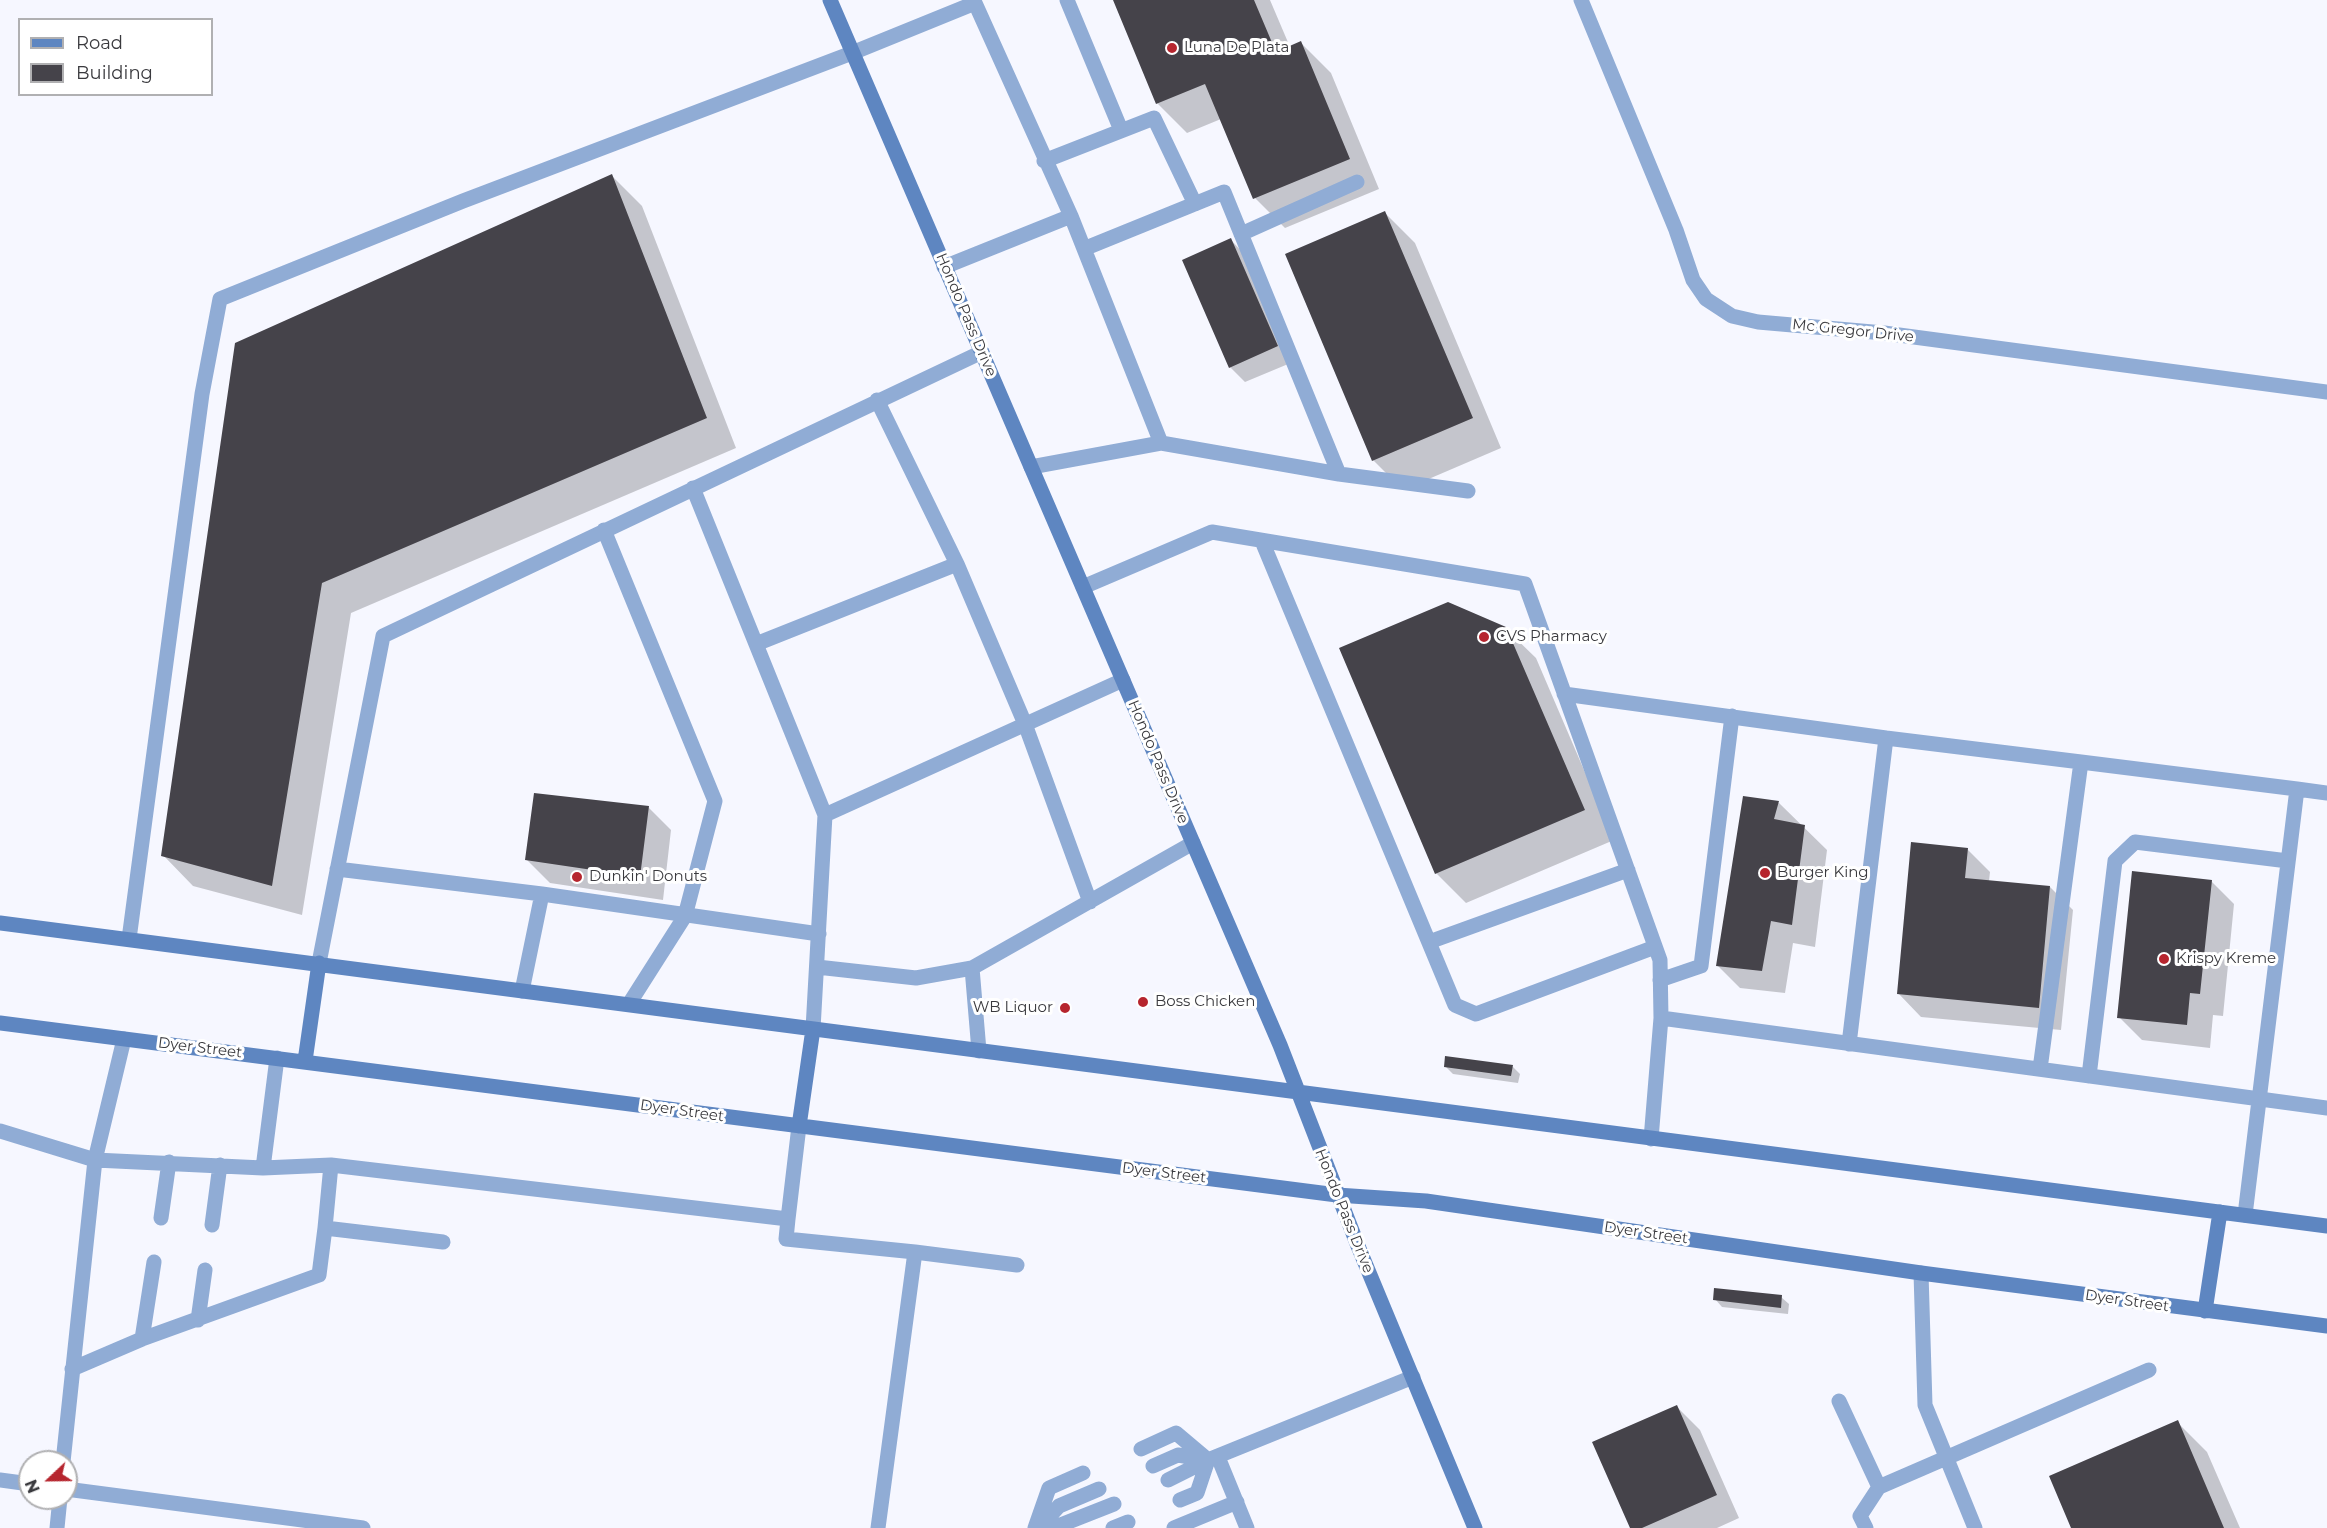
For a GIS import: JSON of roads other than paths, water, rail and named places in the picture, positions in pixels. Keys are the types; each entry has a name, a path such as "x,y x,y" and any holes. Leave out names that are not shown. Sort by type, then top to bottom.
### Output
{"main road":[{"name":"Hondo Pass Drive","path":"830,0 1299,1094 1337,1195 1475,1528"},
{"path":"0,923 319,963 1299,1094 2327,1226"},
{"path":"305,1061 319,963"},
{"name":"Dyer Street","path":"0,1023 1337,1195 1426,1201 1921,1273 2327,1326"},
{"path":"799,1126 813,1029"},
{"path":"2205,1311 2220,1212"}],"street":[{"path":"1067,0 1121,130"},
{"name":"Mc Gregor Drive","path":"1581,0 1676,230 1693,280 1706,299 1731,316 1758,322 1884,333 2327,392"},
{"path":"129,939 202,394 220,299 463,201 852,53 976,1 1044,161 1086,248 1161,443"},
{"path":"1044,161 1154,118 1196,204"},
{"path":"1241,234 1357,182"},
{"path":"1086,248 1224,192 1339,474"},
{"path":"945,267 1071,216"},
{"path":"319,963 383,636 981,352"},
{"path":"877,400 957,564 1025,724 1090,902"},
{"path":"1031,467 1161,443 1339,474 1468,491"},
{"path":"693,488 825,815 813,1029"},
{"path":"603,530 715,801 685,916 629,1004"},
{"path":"1083,587 1212,532 1525,584 1660,960 1661,1018 1651,1139"},
{"path":"1262,541 1455,1005 1476,1014 1655,947"},
{"path":"756,644 957,564"},
{"path":"825,815 1123,680"},
{"path":"1564,694 1886,738 2327,793"},
{"path":"1660,980 1701,966 1732,716"},
{"path":"1849,1044 1886,738"},
{"path":"2040,1069 2080,762"},
{"path":"2245,1215 2297,789"},
{"path":"2089,1076 2115,861 2135,842 2288,861"},
{"path":"817,967 916,978 972,968 1193,843"},
{"path":"336,869 542,894 819,934"},
{"path":"1429,942 1628,870"},
{"path":"522,991 542,894"},
{"path":"972,968 979,1051"},
{"path":"1661,1018 2327,1108"},
{"path":"64,1450 95,1160 124,1039"},
{"path":"263,1168 277,1058"},
{"path":"799,1126 786,1239 1017,1265"},
{"path":"0,1131 95,1160 263,1168 331,1166 788,1219"},
{"path":"160,1218 169,1162"},
{"path":"212,1225 220,1165"},
{"path":"72,1369 142,1339 319,1275 331,1166"},
{"path":"325,1228 443,1242"},
{"path":"878,1528 915,1252"},
{"path":"142,1339 154,1262"},
{"path":"198,1320 205,1270"},
{"path":"1921,1273 1925,1405 1975,1528"},
{"path":"1866,1528 1860,1516 1879,1487 2149,1370"},
{"path":"1168,1480 1213,1458 1413,1377"},
{"path":"1839,1401 1879,1487"},
{"path":"1141,1449 1176,1433 1213,1458 1237,1502 1247,1528"},
{"path":"1153,1466 1178,1455 1213,1458"},
{"path":"1180,1500 1197,1493 1213,1458"},
{"path":"1037,1528 1049,1488 1083,1473"},
{"path":"0,1480 18,1482"},
{"path":"1037,1528 1059,1506 1099,1489"},
{"path":"78,1491 363,1528"},
{"path":"1174,1528 1237,1502"},
{"path":"1053,1528 1113,1504"},
{"path":"57,1528 59,1510"},
{"path":"1113,1528 1128,1522"}],"place":[{"name":"Luna De Plata","path":"1172,48"},
{"name":"CVS Pharmacy","path":"1484,637"},
{"name":"Burger King","path":"1765,873"},
{"name":"Dunkin' Donuts","path":"577,877"},
{"name":"Krispy Kreme","path":"2164,959"},
{"name":"Boss Chicken","path":"1143,1002"},
{"name":"WB Liquor","path":"1065,1008"}]}
